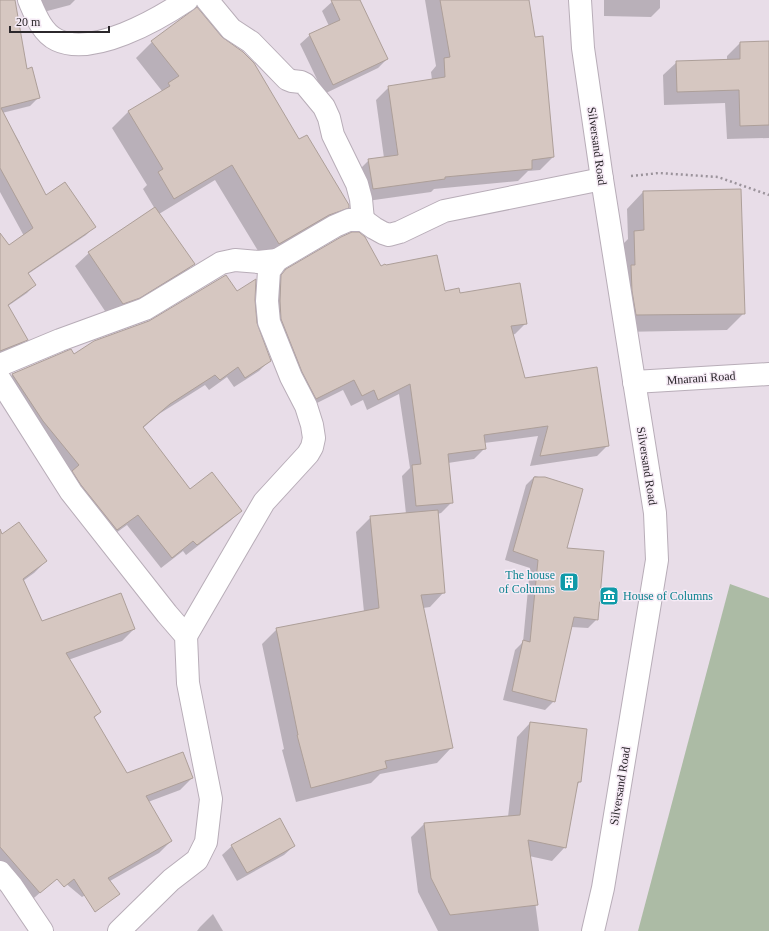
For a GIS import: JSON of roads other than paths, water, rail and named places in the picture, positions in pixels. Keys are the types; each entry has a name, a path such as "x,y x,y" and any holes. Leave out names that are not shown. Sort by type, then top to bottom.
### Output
{"street":[{"path":"30,0 35,15 43,28 56,40 72,45 95,43 128,32 164,15 187,0"},
{"path":"207,0 231,28 251,42 287,79 305,84 324,107 336,141 357,184 361,199 363,220"},
{"name":"Silversand Road","path":"580,0 583,48 602,179 655,514 657,560 603,888 593,931"},
{"path":"119,931 171,880 197,860 206,842 211,799 188,682 186,636 264,502 308,454 312,447 314,438 312,425 306,406 291,377 269,322 267,301 270,271 278,260 335,226 349,220 363,220 382,233 389,235 400,232 444,211 602,179"},
{"path":"0,365 60,340 145,309 221,263 235,260 258,262 278,260"},
{"name":"Mnarani Road","path":"634,382 769,374"},
{"path":"0,380 71,492 186,636"},
{"path":"0,872 11,885 42,931"}],"place":[{"name":"The house of Columns","path":"569,582"},
{"name":"House of Columns","path":"609,596"}]}
